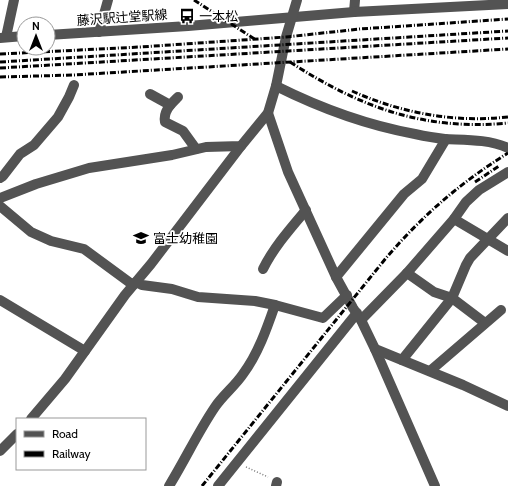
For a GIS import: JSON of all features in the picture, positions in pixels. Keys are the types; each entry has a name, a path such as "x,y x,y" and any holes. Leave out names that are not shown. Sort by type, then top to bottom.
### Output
{"street":[{"path":"14,0 3,37 16,36"},
{"path":"99,32 108,0"},
{"path":"33,418 65,379 134,283 268,113 297,0"},
{"path":"354,12 355,0"},
{"name":"藤沢駅辻堂駅線","path":"56,35 472,3 508,4"},
{"path":"0,178 20,154 34,145 58,117 74,85"},
{"path":"276,86 324,108 378,126 446,139 487,141 508,148"},
{"path":"150,94 170,105"},
{"path":"178,97 170,105 164,116 165,122 183,131 196,149"},
{"path":"268,113 288,172 336,277 359,316 375,349 435,486"},
{"path":"336,277 404,194 422,179 446,139"},
{"path":"0,198 36,184 89,168 172,155 206,147 241,146"},
{"path":"218,486 359,316 407,273 454,219 466,202 479,190 508,172"},
{"path":"0,206 31,232 51,241 84,249 134,283 172,289 198,297 255,301 323,318 347,295"},
{"path":"263,269 270,254 306,210"},
{"path":"402,360 452,298 466,265 477,250 508,218"},
{"path":"454,219 508,251"},
{"path":"407,273 434,292 452,298 485,323"},
{"path":"0,300 85,351"},
{"path":"169,486 214,408 243,375 268,324 275,305"},
{"path":"430,371 501,310"},
{"path":"375,349 430,371 508,406"},
{"path":"0,451 16,435"}],"path":[{"path":"237,462 277,484"}],"railway":[{"path":"194,0 256,40"},
{"path":"0,54 140,47 286,37 360,29 508,19"},
{"path":"0,62 508,31"},
{"path":"0,68 508,38"},
{"path":"0,77 73,75 508,49"},
{"path":"290,62 342,92 393,112 420,119 448,123 477,125 508,123"},
{"path":"352,91 389,105 428,114 468,119 508,117"},
{"path":"202,486 400,242 428,214 458,188 490,164 508,153"},
{"path":"475,182 499,166"}],"place":[{"name":"一本松","path":"187,16"},
{"name":"富士幼稚園","path":"141,238"}]}
